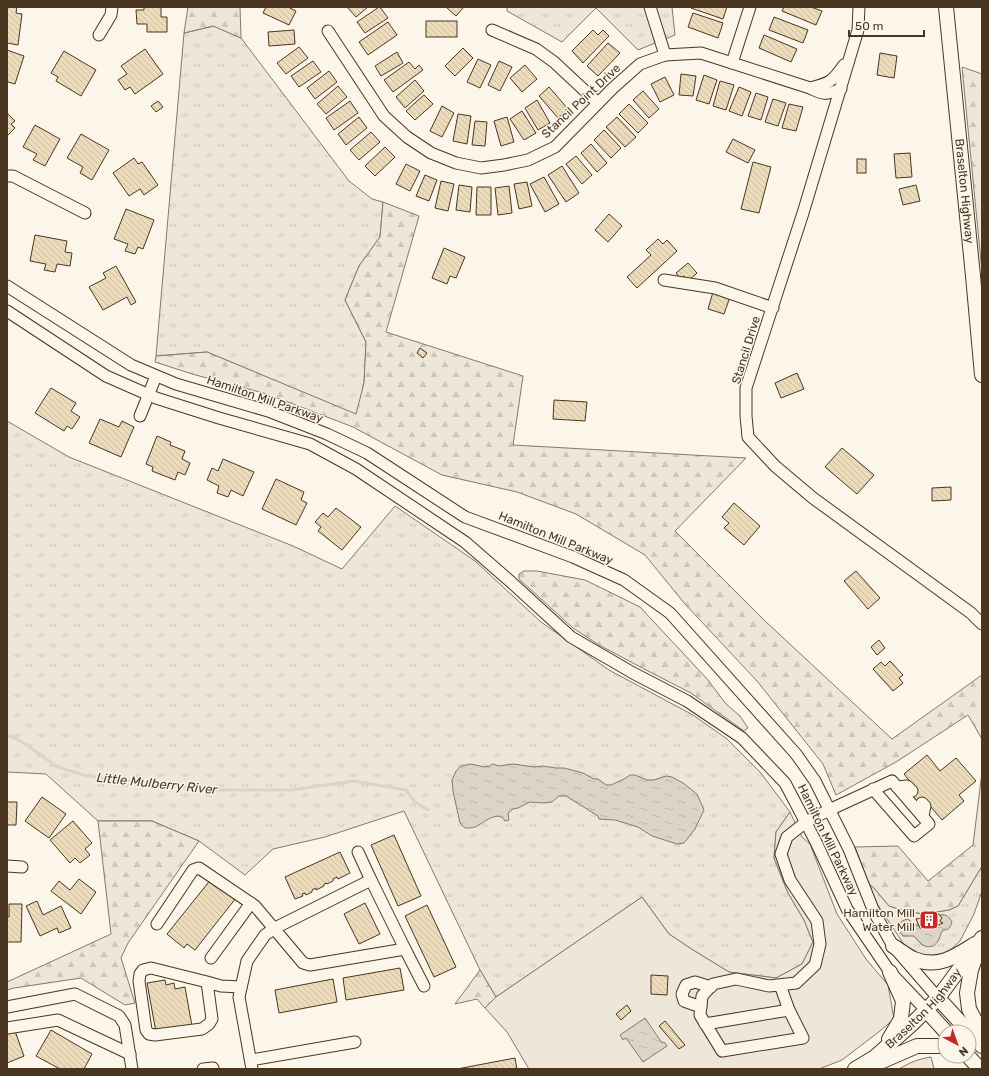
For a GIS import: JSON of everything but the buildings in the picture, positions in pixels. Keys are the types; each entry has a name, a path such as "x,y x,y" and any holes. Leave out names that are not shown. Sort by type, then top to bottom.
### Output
{"main road":[{"name":"Braselton Highway","path":"946,7 982,375"},
{"name":"Braselton Highway","path":"856,1069 875,1057 912,1024 938,998 981,940"},
{"path":"893,946 915,959 934,963 953,957 981,940"},
{"path":"981,940 967,993 969,1009 982,1034"},
{"path":"883,1050 901,1019 903,1001 890,972"},
{"path":"938,998 982,1046"},
{"path":"926,1010 939,1024"},
{"path":"863,1069 917,1046 937,1046"}],"street":[{"path":"99,35 111,15 112,7"},
{"path":"650,7 665,54"},
{"path":"732,63 750,7"},
{"name":"Stancil Drive","path":"858,7 858,30 841,89 773,308 746,388 748,437 774,466 813,498 971,613 982,624"},
{"path":"492,30 536,49 554,62 598,103"},
{"name":"Stancil Point Drive","path":"328,31 384,116 407,137 431,153 456,163 480,168 528,160 555,147 613,88 640,64 665,54 701,53 810,88 820,93 828,94 841,89"},
{"path":"810,88 826,84 835,78 850,57"},
{"path":"7,176 12,176 85,214"},
{"path":"664,280 715,288 773,308"},
{"name":"Hamilton Mill Parkway","path":"7,286 64,324 131,365 176,384 268,411 327,434 367,453 465,517 573,557 624,580 670,613 796,754 815,781 849,849 874,912 893,946 938,998"},
{"name":"Hamilton Mill Parkway","path":"7,311 106,376 156,398 310,444 356,469 465,542 571,637 633,673 687,701 742,738 785,783 816,842 847,909 890,972 926,1010"},
{"path":"140,416 156,376"},
{"path":"780,984 789,1010 803,1038 722,1051 700,1015 702,996 713,984 736,979 770,986 780,984 796,983 815,965 820,944 817,921 790,880 781,854 787,837 806,822 873,789 892,781 929,824 914,836 873,789"},
{"path":"897,787 907,786 912,791"},
{"path":"922,803 924,806 922,816"},
{"path":"358,852 424,986"},
{"path":"7,866 22,867"},
{"path":"157,924 193,870 199,868 255,906 275,928 302,963 310,965 405,949"},
{"path":"355,1042 251,1065 239,997 247,961 265,935 275,928 371,880"},
{"path":"211,958 251,903"},
{"path":"207,982 212,1019 209,1024 202,1028 155,1035 149,1034 146,1030 139,981 140,974 144,970 150,968 207,982 221,986 241,987"},
{"path":"701,1007 684,1001 682,994 686,985 694,982 711,987"},
{"path":"7,1007 75,994 119,1016 125,1025 132,1069"},
{"path":"705,1024 789,1010"},
{"path":"7,1028 58,1020 130,1054"},
{"path":"203,1069 213,1069"}],"green space":[{"path":"188,7 240,7 241,38 213,26 184,33"},
{"path":"507,7 672,7 675,35 638,50 596,8 562,42 507,11"},
{"path":"214,26 241,38 349,181 372,199 383,202 380,237 359,266 345,300 366,342 364,383 357,415 207,352 156,356 184,33"},
{"path":"962,67 982,74 982,272"},
{"path":"383,202 419,216 386,332 523,376 513,445 746,458 675,531 764,620 892,739 982,675 982,739 968,715 896,762 836,795 823,764 757,681 685,604 645,555 576,514 517,492 442,475 353,427 267,394 192,374 155,362 156,356 207,352 356,414 364,383 366,342 345,300 359,266 380,237"},
{"path":"7,421 69,457 293,546 342,569 395,506 475,561 541,622 609,670 693,715 727,739 760,772 790,812 776,832 774,858 788,893 804,920 813,942 802,964 776,978 729,972 669,934 642,897 496,997 480,970 404,811 325,837 273,849 245,875 199,841 152,821 98,821 46,774 7,772"},
{"path":"524,571 537,571 585,580 640,607 708,680 726,704 740,716 748,728 744,731 691,693 599,645 573,628 519,579 519,574"},
{"path":"982,772 982,866 958,906 949,910 923,914 889,906 869,884 855,847 898,846 928,881 973,845"},
{"path":"790,812 802,837 810,844 837,914 866,959 888,985 894,1019 842,1060 819,1069 529,1069 507,1032 485,1008 496,997 642,897 669,934 729,972 776,978 802,964 813,942 804,920 788,893 774,858 776,832"},
{"path":"98,821 152,821 199,841 128,943 121,958 135,1003 125,1005 81,978 7,990 7,982 111,934"},
{"path":"982,866 982,891 974,914 960,941 946,954 920,957 905,946 873,898 869,884 889,906 906,911 923,914 949,910 958,906","holes":["908,919 917,925 931,920 943,930 940,933 939,939 922,945 914,936 911,935"]},
{"path":"480,970 496,997 485,1008 477,999 455,1004"},
{"path":"931,1057 934,1069 899,1069 915,1061"}],"water":[{"path":"471,764 484,767 492,764 499,766 513,764 534,767 543,766 564,768 583,773 594,779 598,779 606,785 611,785 630,775 635,775 647,780 654,780 666,776 672,777 683,783 697,794 704,810 695,829 684,843 677,844 652,836 638,827 615,820 599,819 598,816 566,796 559,796 552,802 530,802 513,809 508,813 509,820 505,821 499,816 491,818 475,827 465,828 460,823 452,780 456,771 461,766"},
{"path":"940,915 948,916 952,922 951,926 947,930 943,930 936,944 930,947 924,946 914,936 903,936 897,928 901,922 906,919 918,926 923,919 931,920"},
{"path":"645,1018 662,1043 664,1042 667,1046 643,1062 626,1038 623,1040 620,1035"}],"waterway":[{"name":"Little Mulberry River","path":"7,735 19,740 58,767 83,775 116,780 150,782 205,790 291,790 353,781 406,790 415,802 428,810"}],"place":[{"name":"Hamilton Mill Water Mill","path":"929,920"}]}
